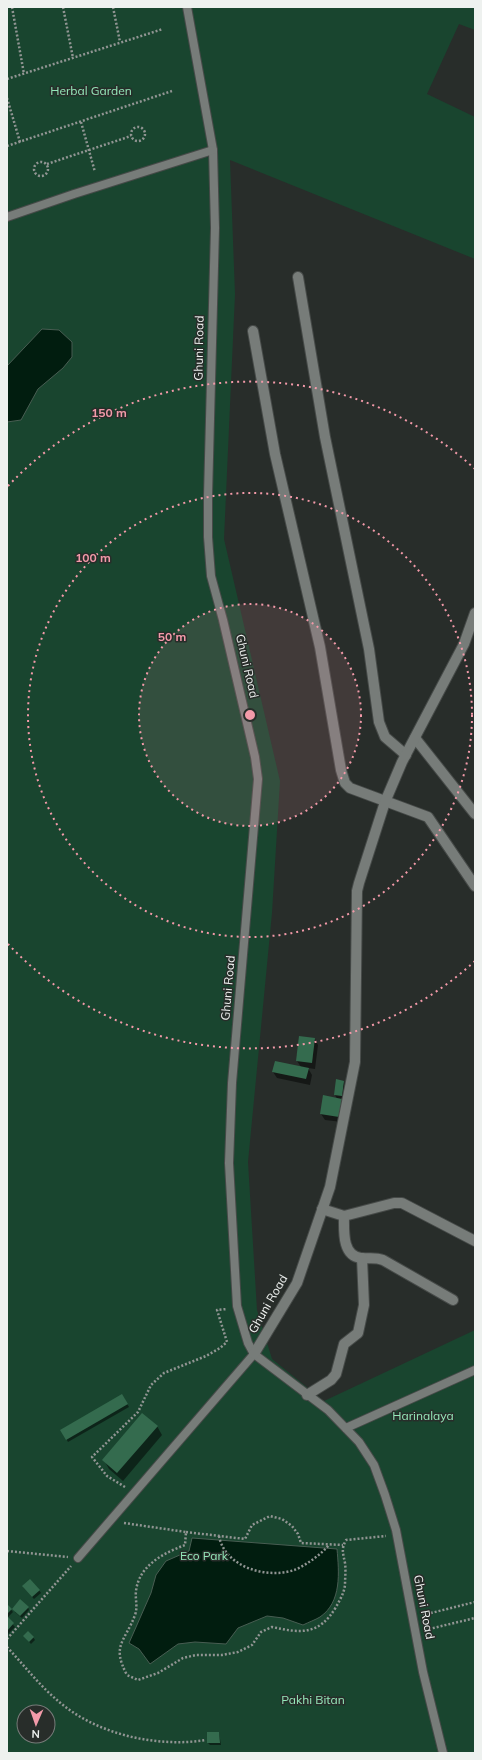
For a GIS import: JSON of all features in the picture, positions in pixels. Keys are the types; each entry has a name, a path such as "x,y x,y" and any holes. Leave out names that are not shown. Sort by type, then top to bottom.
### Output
{"street":[{"path":"298,277 325,437 369,649 379,722 386,737 404,758"},
{"path":"253,331 275,454 320,647 341,770 345,783 350,788 428,817 475,886"},
{"name":"Ghuni Road","path":"254,1354 297,1283 330,1187 355,1062 357,891 386,801 404,758 464,644 475,613"},
{"path":"415,738 475,814"},
{"path":"322,1209 344,1216 394,1203 402,1203 475,1241"},
{"path":"344,1216 344,1236 347,1249 352,1255 362,1258 383,1260 453,1300"},
{"path":"307,1395 331,1380 336,1374 344,1344 358,1333 364,1305 362,1258"}],"lane":[{"name":"Ghuni Road","path":"186,7 194,42 213,150 215,228 208,496 210,568 253,749 258,779 232,1083 229,1163 238,1307 248,1343 254,1354 328,1410 359,1442 374,1465 386,1495 397,1535 423,1672 443,1753"},
{"path":"7,217 213,150"},
{"path":"78,1558 254,1354"},
{"path":"346,1428 475,1370"}],"path":[{"path":"12,7 24,74"},
{"path":"63,7 72,58"},
{"path":"113,7 120,42"},
{"path":"7,79 164,28"},
{"path":"7,146 172,91"},
{"path":"7,98 20,142"},
{"path":"81,122 95,172"},
{"path":"138,127 142,127 146,133 145,137 139,142 135,141 131,136 132,131 138,127"},
{"path":"47,164 48,172 45,175 38,176 35,173 34,170 37,162 44,162 47,164 131,136"},
{"path":"134,1493 107,1476 92,1457 138,1412 151,1385 164,1373 206,1356 226,1342 217,1310 238,1307"},
{"path":"110,1520 186,1532 245,1539 252,1525 270,1516 282,1519 292,1526 298,1534 300,1543 344,1545"},
{"path":"186,1532 185,1545 174,1549 151,1562 137,1582 135,1614 122,1641 118,1656 127,1675 138,1680 158,1673 183,1658 196,1655 222,1655 238,1652 252,1645 261,1632 272,1627 292,1632 311,1629 322,1624 334,1610 342,1596 345,1586 345,1563 342,1552 346,1540 397,1535"},
{"path":"219,1536 220,1545 234,1560 247,1568 281,1573 296,1569 320,1554 329,1545"},
{"path":"7,1551 78,1558"},
{"path":"7,1639 78,1558"},
{"path":"412,1618 475,1602"},
{"path":"416,1633 475,1618"},
{"path":"7,1647 57,1701 98,1727 124,1735 158,1741 196,1742 206,1740"}],"green space":[{"name":"Eco Park","path":"7,7 475,7 475,30 459,24 427,94 475,117 475,259 230,160 235,294 224,539 280,781 272,913 248,1162 257,1310 272,1359 324,1401 475,1330 475,1753 7,1753"}],"shaded area":[{"path":"42,329 59,330 72,342 72,357 63,368 38,389 21,420 7,422 7,366"},
{"path":"192,1538 337,1549 338,1586 336,1595 327,1611 320,1617 303,1625 283,1618 267,1616 238,1628 226,1644 195,1642 178,1644 150,1664 139,1649 129,1643 151,1593 156,1575 166,1561 189,1551"}],"building":[{"path":"299,1036 315,1038 312,1063 296,1061"},
{"path":"275,1061 309,1068 306,1079 272,1072"},
{"path":"336,1079 344,1081 342,1096 334,1095"},
{"path":"323,1095 342,1099 339,1117 320,1114"},
{"path":"122,1394 128,1404 66,1440 60,1430"},
{"path":"142,1413 158,1426 117,1473 102,1460"},
{"path":"30,1579 40,1590 32,1597 22,1586"},
{"path":"20,1599 29,1607 20,1616 12,1609"},
{"path":"7,1604 12,1609 7,1614"},
{"path":"7,1616 14,1623 7,1631"},
{"path":"28,1631 34,1637 29,1642 23,1636"},
{"path":"207,1732 219,1732 220,1743 207,1743"}],"park label":[{"name":"Herbal Garden","path":"91,91"},
{"name":"Harinalaya","path":"423,1416"},
{"name":"Pakhi Bitan","path":"313,1700"}]}
